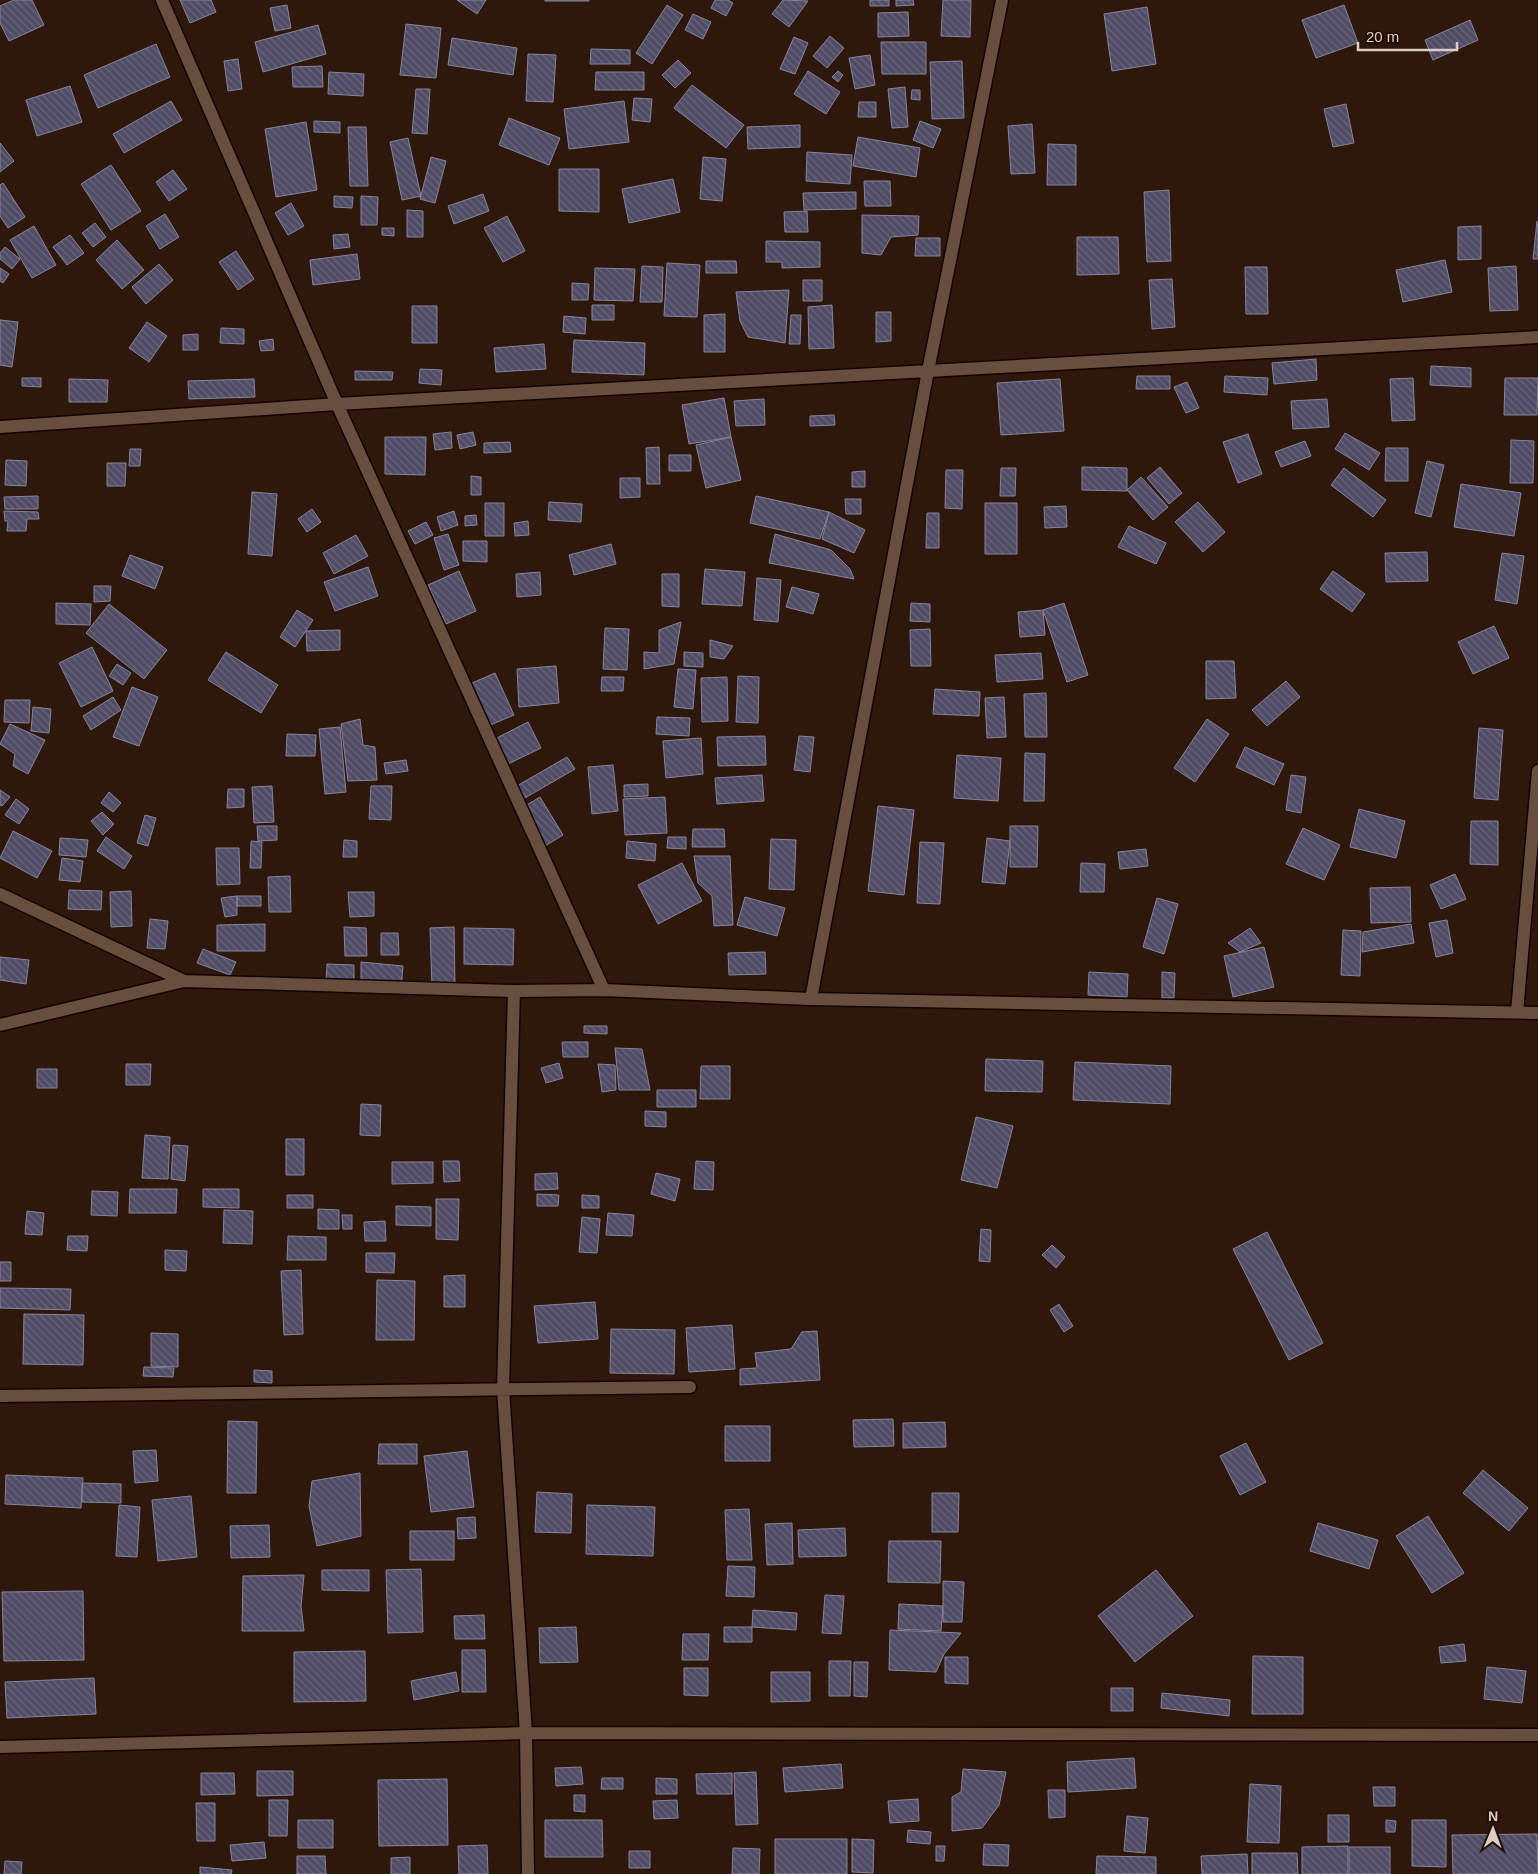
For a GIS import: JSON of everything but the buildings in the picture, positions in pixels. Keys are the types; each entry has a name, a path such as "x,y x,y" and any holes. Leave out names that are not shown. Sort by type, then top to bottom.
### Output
{"street":[{"path":"162,0 336,404 604,990"},
{"path":"811,999 928,371 1002,0"},
{"path":"0,427 336,404 1538,337"},
{"path":"1517,1012 1538,772"},
{"path":"0,894 184,981"},
{"path":"0,1025 184,981 514,991 604,990 811,999 1538,1013"},
{"path":"514,991 503,1389 526,1734 528,1874"},
{"path":"0,1396 690,1387"},
{"path":"0,1747 526,1734 1538,1735"}]}
